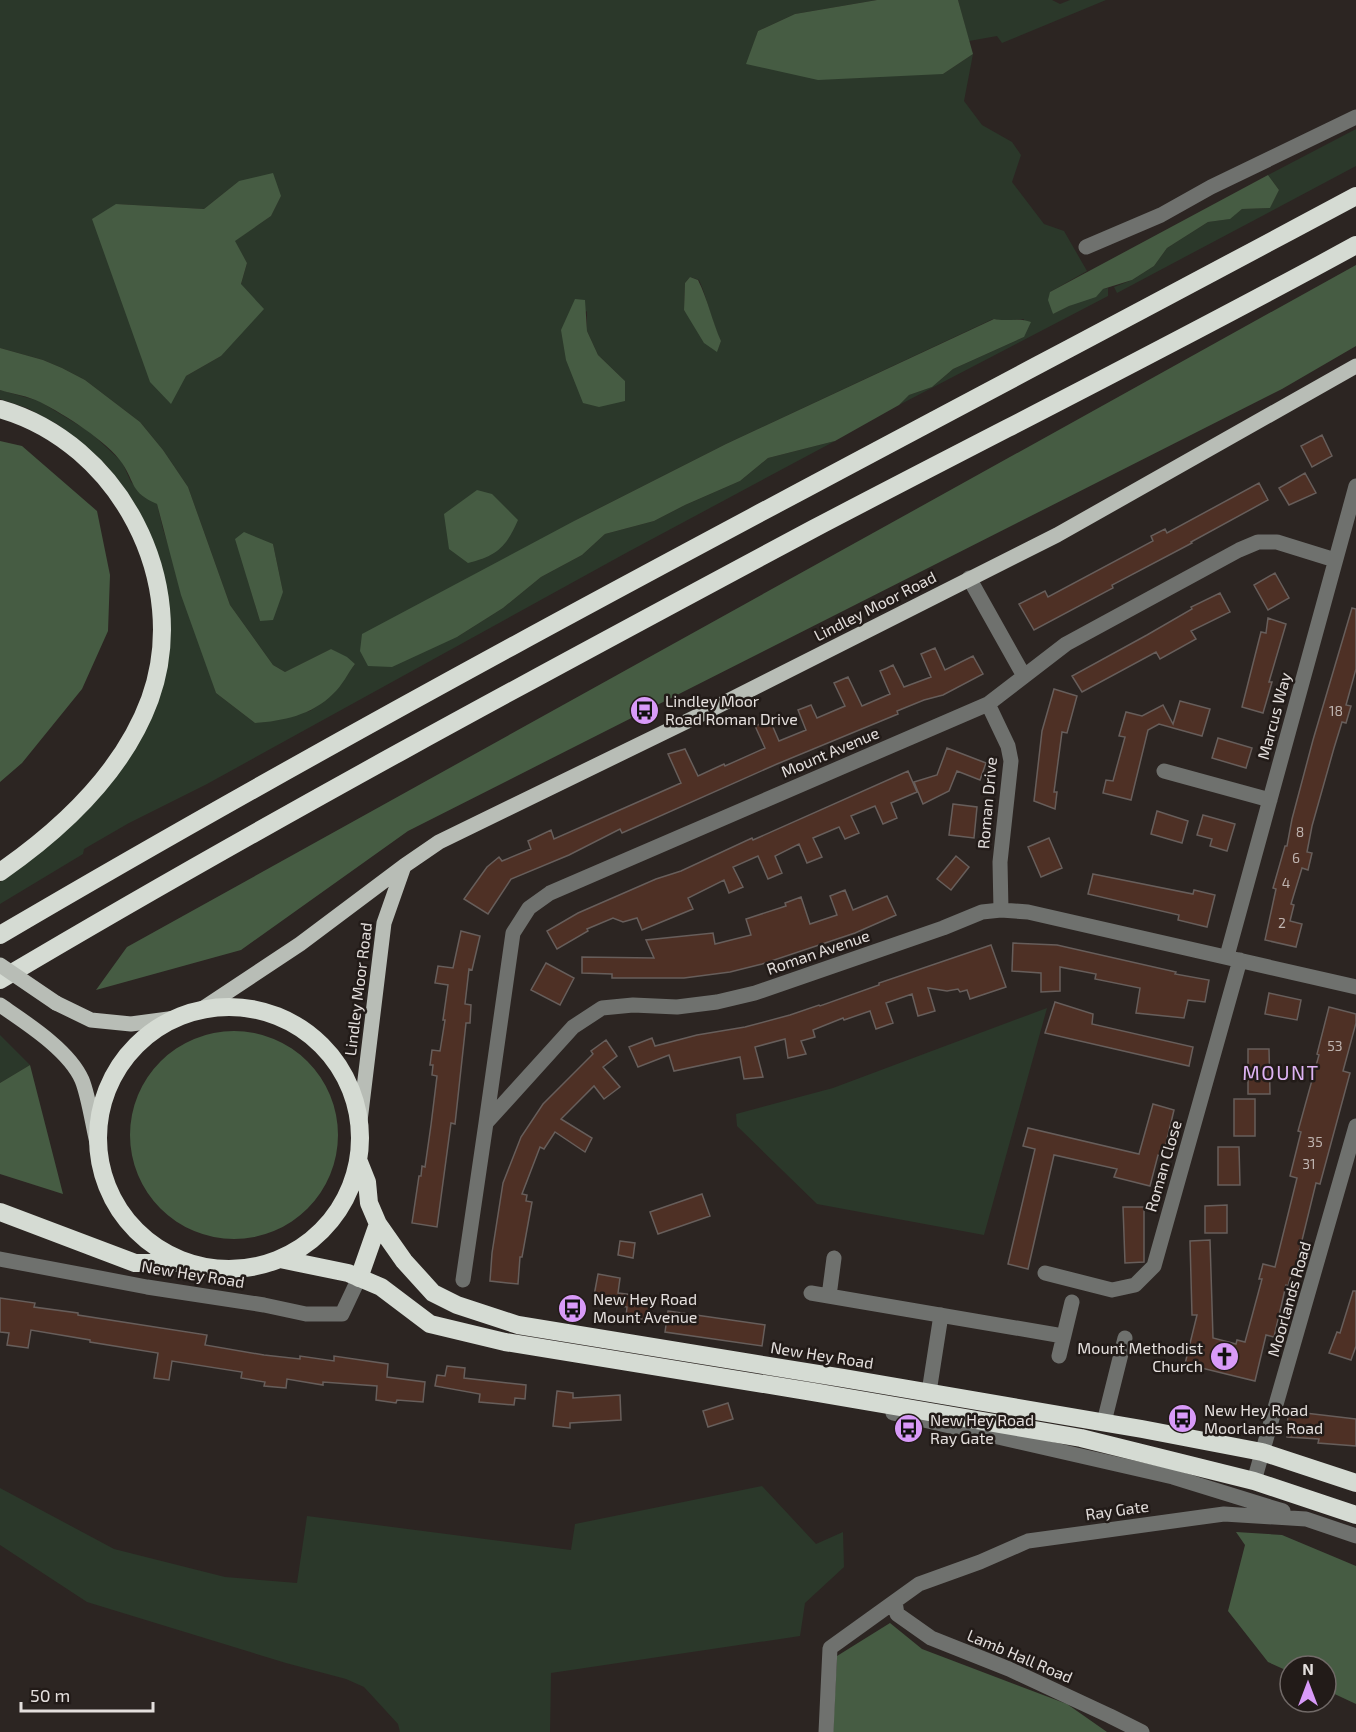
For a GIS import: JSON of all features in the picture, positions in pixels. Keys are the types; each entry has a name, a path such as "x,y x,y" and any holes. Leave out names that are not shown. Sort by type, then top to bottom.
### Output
{"highway":[{"path":"0,935 371,723 782,501 1356,196"},
{"path":"0,981 215,856 433,735 813,529 1356,245"},
{"path":"0,409 46,428 76,448 104,475 122,498 140,530 152,563 159,596 161,627 159,660 150,699 127,746 96,788 63,823 0,872"},
{"path":"0,1212 135,1263 189,1263 219,1269 248,1268 280,1259 323,1230 338,1212 350,1190 359,1162 360,1120 351,1089 336,1061 313,1037 282,1018 240,1007 199,1011 176,1018 147,1036 120,1065 104,1097 98,1148 105,1183 122,1214 145,1239 189,1263"},
{"name":"New Hey Road","path":"359,1162 367,1182 369,1203 378,1224 404,1261 433,1293 457,1305 518,1325 1104,1422 1262,1452 1356,1483"},
{"path":"360,1278 378,1224"},
{"path":"280,1259 348,1273 381,1287 430,1324 505,1342 1081,1438 1254,1481 1356,1515"}],"main road":[{"name":"Lindley Moor Road","path":"199,1011 300,944 439,842 706,712 1057,535 1356,366"},
{"name":"Lindley Moor Road","path":"360,1120 384,923 404,866"},
{"path":"0,965 56,1003 91,1020 131,1024 176,1018"},
{"path":"0,1005 61,1050 82,1079 98,1148"}],"street":[{"path":"1086,247 1161,215 1211,187 1356,117"},
{"name":"Marcus Way","path":"1233,958 1270,800 1356,486"},
{"name":"Mount Avenue","path":"486,1124 513,933 529,908 550,893 988,704 1066,644 1239,550 1258,542 1277,542 1335,560"},
{"path":"969,578 1024,676"},
{"name":"Roman Drive","path":"988,704 1008,746 1011,761 999,862 1001,910"},
{"path":"1164,771 1270,800"},
{"name":"Roman Avenue","path":"486,1124 573,1027 602,1008 633,1005 677,1007 717,1002 766,989 943,928 982,912 1001,910 1028,912 1356,987"},
{"name":"Roman Close","path":"1045,1273 1112,1290 1135,1285 1154,1266 1233,958"},
{"path":"463,1280 486,1124"},
{"name":"Moorlands Road","path":"1254,1481 1356,1126"},
{"path":"829,1296 834,1258"},
{"name":"New Hey Road","path":"0,1259 306,1314 342,1314 360,1278"},
{"path":"811,1293 1063,1336"},
{"path":"1059,1356 1072,1302"},
{"path":"929,1392 941,1315"},
{"path":"1104,1422 1125,1338"},
{"path":"813,1392 977,1434 1173,1477 1306,1519"},
{"name":"Ray Gate","path":"826,1732 830,1648 919,1584 980,1562 1028,1541 1224,1514 1306,1519 1356,1536"},
{"name":"Lamb Hall Road","path":"895,1602 897,1614 931,1638 1009,1669 1142,1732"}],"green space":[{"path":"0,0 877,0 795,14 758,31 747,64 943,74 973,54 964,101 982,125 1012,142 1021,155 1012,182 1044,224 1064,231 1087,271 1050,292 1053,314 1108,288 1108,296 899,405 909,395 932,387 953,369 1024,337 1024,319 1004,321 993,319 726,444 576,520 457,637 503,608 541,577 582,555 605,534 654,521 740,481 768,458 835,441 626,553 207,784 129,823 84,849 83,854 0,904 0,882 50,843 160,686 145,525 131,499 106,465 86,446 57,424 27,408 0,399 0,390 39,401 90,432 122,462 131,482 157,504 216,693 255,723 310,711 333,694 355,664 331,649 285,672 273,665 230,605 188,487 163,450 140,422 85,380 43,360 0,348","holes":["239,181 281,196 271,216 234,241 247,263 221,356 186,376 116,204 204,209","690,277 699,280 721,341 717,351 684,310 685,283","587,311 587,331 598,355 625,381 561,330","273,544 283,592 260,621 244,562"]},
{"path":"877,0 958,0 973,54 943,74 818,80 746,64 758,31 795,14"},
{"path":"958,0 1052,0 1060,4 1070,0 1106,0 1002,43 997,36 969,41"},
{"path":"1356,129 1356,166 1117,293 1114,287 1132,280 1154,266 1167,248 1208,222 1229,219 1242,209 1270,208 1279,190 1268,175"},
{"path":"273,173 281,196 271,216 235,241 247,263 241,284 264,309 221,356 186,376 171,404 150,382 92,219 116,204 204,209 239,181"},
{"path":"1268,175 1279,190 1270,208 1242,209 1230,219 1208,222 1167,248 1154,266 1132,280 1103,289 1096,297 1053,314 1048,300 1050,292"},
{"path":"1356,265 1356,346 1282,389 408,831 241,950 96,990 127,947"},
{"path":"690,277 698,280 705,295 721,341 717,352 704,343 684,310 685,283"},
{"path":"575,299 585,300 587,331 598,355 625,381 625,401 599,407 583,403 566,360 561,330"},
{"path":"994,319 1031,322 1024,337 953,369 932,387 909,395 899,405 835,441 768,458 740,481 654,521 605,534 582,555 541,577 503,608 457,637 392,667 368,666 360,651 362,634 576,520 726,444"},
{"path":"0,348 43,360 85,380 140,422 163,450 188,487 230,605 273,665 285,672 331,649 355,664 333,694 316,707 297,716 255,723 216,693 181,595 157,504 138,491 122,463 107,446 85,429 40,402 0,390"},
{"path":"0,441 22,446 97,511 110,575 108,631 82,689 22,763 0,782"},
{"path":"477,490 492,494 518,520 509,538 499,549 493,554 468,563 449,549 444,514"},
{"path":"244,532 273,544 283,592 273,620 260,621 235,539"},
{"path":"1047,1008 984,1235 817,1204 737,1126 736,1114 833,1088"},
{"path":"234,1031 264,1035 274,1039 308,1061 330,1095 336,1115 338,1135 334,1165 330,1175 308,1209 274,1231 254,1237 234,1239 204,1235 194,1231 160,1209 138,1175 132,1155 130,1135 134,1105 138,1095 160,1061 194,1039 214,1033"},
{"path":"0,1035 30,1065 0,1083"},
{"path":"30,1065 63,1194 0,1174 0,1083"},
{"path":"762,1486 816,1544 843,1532 844,1567 805,1603 800,1636 551,1673 550,1732 400,1732 398,1724 364,1687 346,1679 87,1602 0,1545 0,1488 114,1549 225,1577 297,1583 307,1516 571,1550 575,1524"},
{"path":"1236,1532 1282,1535 1356,1566 1356,1704 1338,1696 1338,1654 1278,1654 1278,1667 1268,1662 1228,1611 1245,1545"},
{"path":"890,1623 922,1649 1067,1704 1107,1732 833,1732 837,1656"}],"building":[{"path":"1322,435 1332,456 1312,467 1301,446"},
{"path":"1305,473 1316,493 1289,505 1279,488"},
{"path":"1259,483 1268,500 1034,630 1019,604 1045,591 1048,597 1153,541 1151,536 1165,529 1167,533"},
{"path":"1275,573 1289,598 1268,610 1254,585"},
{"path":"1220,593 1230,612 1191,631 1196,639 1160,659 1156,652 1082,692 1072,676 1192,609 1191,607"},
{"path":"1352,608 1356,609 1356,669 1346,705 1351,706 1346,723 1342,722 1312,826 1307,852 1312,853 1308,870 1302,868 1291,904 1294,905 1290,921 1302,924 1296,947 1265,940 1276,889 1273,888 1285,846 1287,846 1313,740"},
{"path":"1268,618 1286,624 1269,682 1272,682 1263,713 1242,707 1261,632 1266,633"},
{"path":"935,648 945,670 973,656 983,674 943,695 897,711 898,714 777,764 622,833 620,829 569,855 511,879 488,914 464,899 487,867 499,857 502,861 531,849 528,841 551,830 554,839 681,783 668,754 685,749 698,776 724,764 725,766 765,748 755,726 770,720 779,741 806,730 798,710 811,705 817,718 845,706 834,683 848,677 862,706 890,694 880,671 893,665 904,687 931,677 921,654"},
{"path":"1054,689 1077,696 1067,733 1062,732 1054,792 1057,792 1055,809 1034,801 1042,731"},
{"path":"1180,701 1210,709 1202,736 1159,724 1148,730 1131,800 1103,793 1106,780 1113,781 1125,737 1119,736 1126,712 1142,716 1163,705 1173,724"},
{"path":"1218,738 1252,748 1246,768 1212,758"},
{"path":"947,748 986,763 980,780 957,771 949,791 923,804 914,782 937,775"},
{"path":"908,771 917,792 891,803 897,818 883,824 875,806 851,816 859,833 845,839 839,827 813,838 822,857 807,863 799,844 775,856 782,873 768,879 758,856 733,867 743,887 729,893 724,880 688,898 693,909 642,930 637,918 623,922 613,918 587,929 588,931 557,949 547,931 578,913 656,879 681,871"},
{"path":"953,804 977,807 974,838 949,835"},
{"path":"1157,811 1188,821 1182,843 1151,834"},
{"path":"1203,815 1235,824 1227,851 1210,846 1212,839 1197,835"},
{"path":"1049,838 1062,868 1041,877 1028,847"},
{"path":"956,856 969,867 951,890 937,879"},
{"path":"1093,874 1193,894 1194,890 1215,895 1207,927 1178,920 1179,915 1088,894"},
{"path":"845,890 853,910 887,896 896,915 855,933 762,964 730,972 684,978 612,978 612,974 582,973 582,957 654,958 646,940 713,933 715,944 751,935 746,919 786,906 785,903 801,897 810,924 837,915 830,896"},
{"path":"461,931 480,936 472,970 469,969 465,1004 471,1005 470,1023 466,1023 455,1124 451,1123 437,1227 412,1223 419,1176 421,1176 422,1166 425,1167 437,1076 432,1075 433,1065 430,1065 432,1050 440,1051 445,1020 443,1020 448,985 435,983 438,966 453,968"},
{"path":"1013,943 1057,945 1209,980 1205,1002 1188,1000 1184,1018 1136,1013 1140,988 1095,979 1096,974 1060,967 1060,991 1041,992 1041,973 1012,971"},
{"path":"991,945 1006,987 970,999 967,990 960,992 958,989 947,991 928,988 935,1011 918,1016 912,994 886,1003 893,1023 876,1029 870,1011 844,1020 843,1018 813,1030 815,1037 801,1041 806,1054 788,1058 785,1039 755,1047 763,1077 744,1079 740,1057 674,1071 669,1055 638,1067 629,1047 652,1038 655,1046 790,1015"},
{"path":"546,963 574,978 560,1005 531,990"},
{"path":"1269,993 1301,1000 1297,1020 1265,1014"},
{"path":"1055,1002 1093,1014 1092,1024 1193,1047 1189,1066 1045,1033"},
{"path":"1329,1007 1356,1014 1356,1023 1343,1071 1350,1073 1320,1184 1316,1183 1295,1269 1293,1268 1288,1286 1286,1285 1274,1337 1266,1335 1255,1381 1185,1364 1197,1315 1192,1315 1190,1241 1210,1240 1213,1338 1236,1344 1237,1340 1245,1342 1262,1279 1259,1279 1263,1264 1275,1267 1297,1178 1290,1176 1301,1132 1298,1131 1319,1055 1317,1054"},
{"path":"606,1040 617,1056 603,1067 620,1087 604,1099 594,1086 561,1119 592,1138 585,1152 555,1132 544,1149 540,1147 522,1194 527,1195 526,1201 532,1202 522,1257 520,1257 518,1284 490,1281 503,1183 521,1137 543,1104 593,1054 591,1051"},
{"path":"1248,1049 1269,1049 1270,1094 1248,1094"},
{"path":"1234,1099 1255,1099 1255,1136 1234,1136"},
{"path":"1153,1104 1174,1110 1163,1156 1158,1155 1150,1186 1114,1177 1117,1169 1054,1155 1028,1269 1008,1264 1035,1149 1023,1146 1028,1128 1139,1154"},
{"path":"1218,1147 1239,1147 1240,1185 1218,1185"},
{"path":"702,1194 710,1216 658,1234 650,1212"},
{"path":"1227,1205 1227,1233 1205,1233 1205,1206"},
{"path":"1123,1207 1144,1207 1144,1262 1125,1263"},
{"path":"620,1241 635,1243 633,1258 618,1255"},
{"path":"598,1274 620,1278 618,1293 651,1297 648,1320 626,1317 627,1307 593,1301"},
{"path":"1353,1291 1356,1291 1356,1346 1351,1360 1329,1353 1337,1332 1340,1333"},
{"path":"0,1298 35,1303 34,1307 78,1313 78,1315 207,1335 205,1345 300,1359 300,1356 334,1361 334,1356 388,1364 387,1377 425,1382 423,1402 397,1400 396,1403 376,1400 377,1386 323,1382 323,1385 287,1379 286,1388 264,1386 265,1382 241,1378 242,1372 172,1361 169,1380 154,1378 158,1353 31,1330 28,1348 7,1345 9,1333 0,1332"},
{"path":"668,1311 765,1325 762,1346 665,1332"},
{"path":"447,1366 465,1368 464,1378 526,1385 525,1399 515,1398 514,1405 479,1402 480,1394 435,1386 437,1375 445,1376"},
{"path":"557,1391 573,1393 573,1398 620,1395 621,1420 570,1423 570,1428 553,1426"},
{"path":"728,1403 733,1419 708,1427 703,1411"},
{"path":"1288,1411 1356,1419 1356,1446 1318,1443 1319,1439 1287,1437"}],"place":[{"name":"Lindley Moor Road Roman Drive","path":"644,710"},
{"name":"New Hey Road Mount Avenue","path":"572,1308"},
{"name":"Mount Methodist Church","path":"1224,1357"},
{"name":"New Hey Road Moorlands Road","path":"1183,1419"},
{"name":"New Hey Road Ray Gate","path":"909,1429"}],"district":[{"name":"MOUNT","path":"1281,1073"}]}
